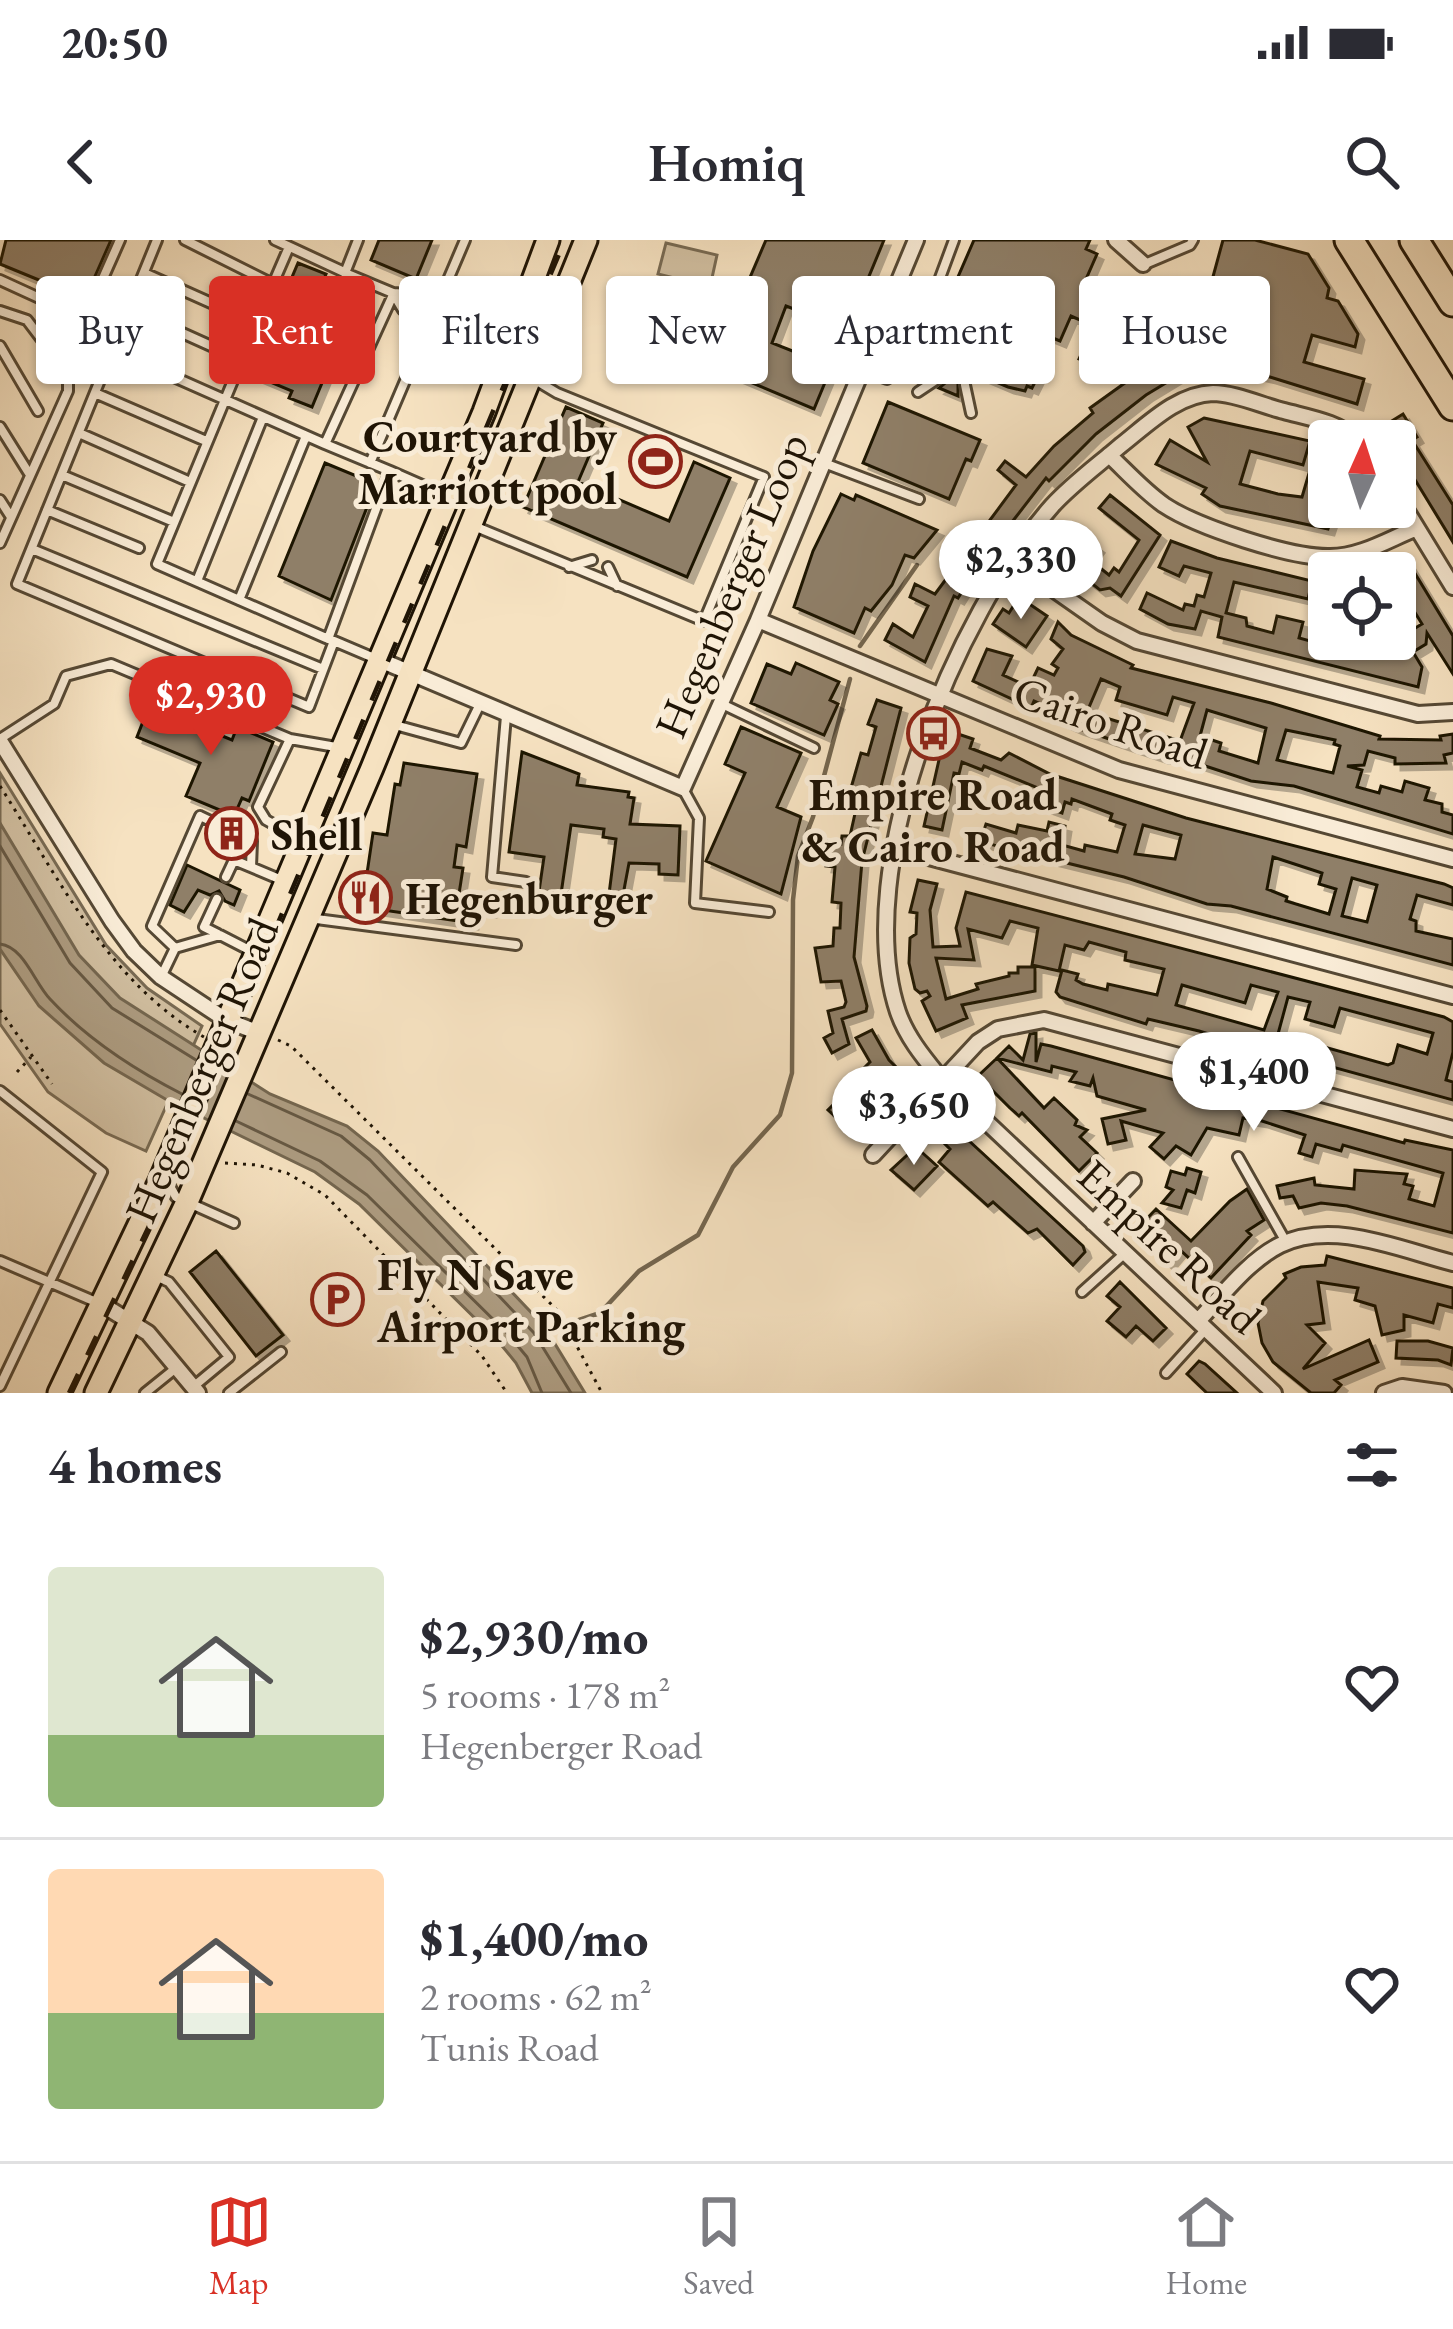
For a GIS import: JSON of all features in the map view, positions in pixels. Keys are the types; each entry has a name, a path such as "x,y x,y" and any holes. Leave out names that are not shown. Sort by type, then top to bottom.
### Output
{"highway":[{"path":"1349,240 1453,406"},
{"path":"1414,240 1453,302"}],"main road":[{"name":"Hegenberger Road","path":"533,276 548,240"},
{"name":"Hegenberger Road","path":"572,276 586,240"},
{"name":"Hegenberger Road","path":"58,1393 171,1153 449,496 490,384"},
{"name":"Hegenberger Road","path":"96,1393 210,1149 530,384"}],"street":[{"name":"Hegenberger Loop","path":"901,276 916,240"},
{"path":"1116,240 1143,264"},
{"name":"Hegenberger Loop","path":"380,660 683,788 856,384"},
{"name":"Empire Road","path":"1274,1393 942,1080 918,1051 899,1015 886,945 895,848 938,698 972,621 1053,506 1171,405 1213,393 1321,420"},
{"path":"1109,455 1160,502 1190,520 1302,555 1362,552 1417,528 1453,586"},
{"path":"1012,560 1102,623 1154,647 1418,714 1453,712"},
{"name":"Cairo Road","path":"758,620 1119,770 1453,859"},
{"path":"0,740 134,951 161,976 226,1020 259,1033"},
{"path":"895,848 1453,996"},
{"path":"873,1155 978,1042 998,1029 1044,1020 1453,1129"},
{"path":"1093,1222 1133,1181"},
{"path":"1202,1325 1249,1268 1287,1243 1319,1234 1359,1239 1453,1264"},
{"path":"103,1305 133,1320 196,1390"},
{"path":"1384,1393 1402,1387 1444,1393"}],"lane":[{"path":"0,280 85,319 120,240"},
{"path":"143,276 158,240"},
{"path":"185,240 257,276"},
{"path":"275,240 399,293"},
{"path":"344,273 358,240"},
{"path":"449,276 465,240"},
{"path":"941,276 955,240"},
{"path":"1143,264 1193,240"},
{"path":"276,276 289,247"},
{"path":"144,273 209,301"},
{"path":"393,293 399,303"},
{"path":"325,444 393,293"},
{"path":"0,311 27,320 68,374 68,392 0,544"},
{"path":"0,346 38,411"},
{"path":"185,382 449,496"},
{"path":"99,384 17,584 309,707 390,471"},
{"path":"230,384 157,564 380,660"},
{"path":"370,463 403,384"},
{"path":"471,525 704,621 764,477 543,384"},
{"path":"918,392 930,384"},
{"path":"965,386 971,413"},
{"path":"95,393 206,441"},
{"path":"197,581 263,417"},
{"path":"0,427 30,476"},
{"path":"79,434 190,482"},
{"path":"239,600 306,436"},
{"path":"823,463 919,499"},
{"path":"62,475 174,522"},
{"path":"0,500 11,518"},
{"path":"47,510 140,548"},
{"path":"32,549 323,669"},
{"path":"569,567 592,560"},
{"path":"608,567 618,588"},
{"path":"0,740 54,704 66,676 111,664 290,739 342,749"},
{"path":"721,703 814,748"},
{"path":"390,724 461,743 480,704"},
{"path":"506,714 492,878 526,882"},
{"path":"290,739 258,807 266,820 303,841"},
{"path":"683,788 699,818 695,903 769,912"},
{"path":"175,948 152,926 200,816 219,825"},
{"path":"244,836 253,841 251,867"},
{"path":"226,877 234,860 285,881"},
{"path":"217,899 204,927 255,952"},
{"path":"308,918 517,945"},
{"path":"161,976 175,948 220,935"},
{"path":"0,1091 102,1172 0,1386"},
{"path":"171,1153 167,1184 176,1197 234,1223"},
{"path":"1238,1157 1287,1243"},
{"path":"1082,1292 1125,1253"},
{"path":"0,1261 103,1305"},
{"path":"154,1275 170,1282 229,1357 196,1390"},
{"path":"1166,1373 1202,1325"},
{"path":"229,1393 280,1352"},
{"path":"145,1393 177,1366"}],"path":[{"path":"0,1010 52,1084"},
{"path":"259,1033 291,1046 558,1311 602,1393"},
{"path":"17,1072 32,1055"},
{"path":"210,1149 287,1172 325,1195 482,1356 507,1393"}],"shaded area":[{"path":"666,243 717,255 712,276 658,274"},
{"path":"0,773 106,945 147,988 202,1026 146,1151 106,1133 48,1092 0,1024"}],"water":[{"path":"0,823 79,955 120,998 270,1094 347,1126 378,1151 544,1326 585,1393 532,1393 498,1341 359,1204 315,1172 167,1100 104,1063 39,1006 0,949"}],"building":[{"path":"6,240 111,240 95,276 36,279 0,264"},
{"path":"379,240 432,240 417,276 371,260"},
{"path":"766,240 884,240 869,276 792,276 792,308 786,306 772,343 792,351 792,384 824,384 814,409 755,384 768,384 768,276 751,276"},
{"path":"974,240 1090,240 1086,249 1097,254 1087,276 1079,276 1079,319 1071,316 1060,341 1055,339 1055,276 958,276"},
{"path":"1223,240 1255,240 1308,254 1329,288 1327,298 1338,301 1358,334 1355,347 1312,335 1304,362 1364,379 1357,404 1270,377 1270,276 1213,276"},
{"path":"298,263 326,274 325,276 292,276"},
{"path":"275,384 322,384 312,407 289,398 292,391"},
{"path":"958,384 958,396 939,388"},
{"path":"1001,384 1034,384 1025,391"},
{"path":"1123,384 1164,384 1096,434 1049,481 1046,478 999,533 958,598 954,596 925,662 885,640 893,624 913,637 928,606 910,597 915,584 935,594 1016,485 998,470 1005,461 1026,477 1093,413 1090,408"},
{"path":"888,402 980,440 949,499 863,463"},
{"path":"566,407 603,423 578,482 669,521 694,462 730,478 687,577 523,507"},
{"path":"1204,418 1308,441 1303,465 1250,451 1240,484 1302,497 1308,477 1308,525 1220,506 1202,494 1206,488 1156,464 1170,440 1207,462 1188,427"},
{"path":"1416,446 1453,505 1453,542 1416,481"},
{"path":"325,463 376,484 331,600 279,576"},
{"path":"841,494 854,500 856,495 937,530 914,558 905,555 892,585 871,611 865,608 854,633 794,607 813,551"},
{"path":"1110,495 1160,535 1121,596 1110,588 1100,590 1054,554 1064,540 1076,549 1089,540 1098,547 1089,559 1109,575 1114,568 1119,572 1139,540 1099,508"},
{"path":"1171,541 1217,558 1308,580 1308,599 1234,582 1226,613 1246,618 1247,626 1273,633 1277,616 1303,622 1299,638 1308,640 1308,660 1218,637 1222,617 1201,611 1195,629 1168,624 1140,609 1147,593 1183,610 1185,604 1194,606 1197,595 1204,597 1211,573 1184,566 1179,576 1159,567"},
{"path":"1416,575 1453,636 1453,674 1427,633 1426,644 1416,650 1416,628 1422,624 1416,614"},
{"path":"1019,597 1047,616 1026,647 993,624 1003,609 1009,613"},
{"path":"1058,622 1071,635 1133,665 1131,668 1271,703 1379,739 1441,740 1440,736 1453,734 1453,753 1444,755 1446,763 1395,764 1395,758 1368,751 1364,765 1347,766 1362,770 1357,787 1379,793 1381,786 1402,792 1405,781 1429,788 1425,800 1442,804 1442,812 1453,815 1453,834 1294,786 1251,781 1187,760 1162,757 1077,728 1061,721 1057,711 1034,701 1031,708 973,681 987,649 1012,656 1003,675 1029,687 1038,668 1054,675 1058,668 1052,664 1063,649 1051,639","holes":["1101,679 1120,687 1116,700 1167,715 1173,697 1194,703 1180,741 1087,712","1207,710 1266,728 1258,763 1219,751 1221,743 1200,736","1286,730 1335,740 1340,746 1333,773 1277,760"]},
{"path":"1416,657 1422,667 1418,687 1310,660"},
{"path":"796,663 839,682 830,700 838,704 824,735 751,703 767,664 791,674"},
{"path":"877,700 901,708 862,861 854,957 867,1006 866,1011 842,1019 849,1044 832,1053 824,1038 833,1033 828,1011 846,1002 841,981 821,982 815,948 833,946 841,903 832,902 835,867 826,866 828,857 813,854 817,838 841,844 842,836 850,836 860,791 851,788 861,753 868,755 876,727 868,724"},
{"path":"149,706 232,740 237,727 273,742 249,801 242,798 234,816 186,796 200,763 137,737"},
{"path":"741,727 801,753 777,807 801,817 781,894 706,861 745,773 725,764"},
{"path":"949,731 973,739 970,748 1001,760 1009,753 1050,774 1186,818 1444,884 1453,888 1453,905 1417,895 1410,919 1416,921 1416,931 1453,939 1453,965 985,843 981,839 986,824 1016,833 1018,825 1047,831 1049,822 1065,826 1062,845 1117,852 1125,825 1110,820 1112,814 1072,799 1071,804 1065,802 1062,813 1043,806 1048,792 984,766 982,770 962,762 959,774 954,773 942,830 924,826","holes":["1143,825 1181,835 1175,859 1135,854","1273,857 1322,873 1319,884 1336,889 1329,914 1286,901 1287,897 1267,889","1352,878 1377,885 1367,922 1342,916"]},
{"path":"522,752 579,774 577,785 629,792 628,797 634,798 630,824 680,826 678,875 659,874 659,864 629,863 620,911 607,910 616,839 603,837 604,829 571,825 559,908 537,905 544,857 509,852"},
{"path":"404,763 477,774 466,847 457,845 454,867 463,868 459,894 491,899 490,911 474,909 472,923 349,905 352,878 366,880 373,833 387,835 395,784 400,785"},
{"path":"187,865 240,890 234,905 219,891 210,895 198,890 184,912 170,905"},
{"path":"918,880 937,884 930,910 933,947 960,946 956,928 966,892 1444,1017 1453,1022 1446,1080 1453,1082 1453,1100 1318,1063 1317,1067 1199,1031 1148,1019 1146,1024 1060,997 1056,992 1062,970 1078,974 1076,980 1083,984 1107,990 1108,984 1157,995 1164,969 1125,960 1126,952 1089,942 1084,950 1065,945 1059,971 1032,965 1038,928 1010,921 1002,938 968,929 974,960 936,958 946,999 978,989 976,984 1018,973 1018,967 1035,967 1035,991 962,1005 967,1018 936,1031 922,1001 930,996 915,989 909,963 917,913 910,912","holes":["1182,985 1245,1003 1251,985 1278,992 1264,1030 1176,1005","1288,997 1310,1002 1305,1019 1334,1027 1340,1008 1433,1033 1427,1054 1398,1045 1388,1065 1278,1034"]},
{"path":"872,1030 904,1075 888,1099 875,1086 855,1107 865,1117 851,1131 828,1110 865,1073 862,1070 870,1062 856,1038"},
{"path":"1036,1033 1036,1062 1041,1044 1051,1046 1404,1143 1453,1150 1453,1233 1347,1206 1321,1203 1299,1208 1293,1196 1280,1198 1277,1186 1314,1178 1315,1185 1354,1189 1355,1170 1407,1174 1404,1184 1413,1186 1409,1199 1434,1206 1443,1173 1343,1145 1341,1151 1316,1144 1312,1157 1299,1153 1305,1135 1262,1121 1243,1118 1239,1135 1207,1128 1191,1155 1176,1146 1164,1159 1150,1147 1163,1133 1121,1121 1126,1140 1108,1144 1102,1119 1146,1110 1097,1096 1093,1078 1090,1086 1070,1081 1076,1072 1052,1066 1051,1072 997,1058 1009,1046 1023,1060 1030,1034"},
{"path":"997,1058 1044,1108 1054,1098 1077,1120 1075,1125 1087,1130 1080,1137 1097,1153 1079,1171 978,1076"},
{"path":"941,1115 1083,1246 1085,1252 1073,1265 1037,1229 1028,1233 993,1202 988,1206 939,1162 950,1149 929,1128"},
{"path":"916,1147 937,1166 914,1190 891,1170"},
{"path":"1187,1168 1201,1172 1195,1193 1187,1190 1181,1208 1162,1203 1173,1190 1166,1187 1171,1171 1185,1175"},
{"path":"1247,1189 1264,1220 1247,1231 1251,1235 1211,1278 1180,1250 1168,1264 1134,1232 1156,1209 1191,1241"},
{"path":"216,1251 283,1335 256,1356 190,1272"},
{"path":"1327,1256 1453,1288 1453,1308 1438,1304 1433,1323 1404,1315 1404,1330 1382,1335 1375,1306 1355,1300 1358,1288 1318,1282 1324,1323 1307,1325 1325,1343 1303,1369 1369,1340 1378,1362 1335,1380 1341,1385 1334,1393 1311,1393 1273,1362 1258,1323 1263,1301 1286,1278 1284,1274 1325,1265"},
{"path":"1120,1282 1166,1328 1153,1341 1136,1326 1126,1337 1107,1321 1120,1307 1107,1296"},
{"path":"1397,1341 1428,1341 1453,1348 1451,1365 1396,1358"},
{"path":"1199,1361 1237,1393 1207,1393 1187,1374"}],"waterway":[{"path":"860,646 917,565"},
{"path":"579,1320 600,1313 639,1271 698,1235 733,1167 780,1115 792,1073 793,900 798,856 850,679"},
{"path":"540,1330 557,1325"}],"railway":[{"path":"69,1393 162,1199 565,240"}],"place":[{"name":"Courtyard by Marriott pool","path":"656,462"},
{"name":"Empire Road & Cairo Road","path":"933,733"},
{"name":"Shell","path":"232,834"},
{"name":"Hegenburger","path":"366,898"},
{"name":"Fly N Save Airport Parking","path":"338,1300"}]}
